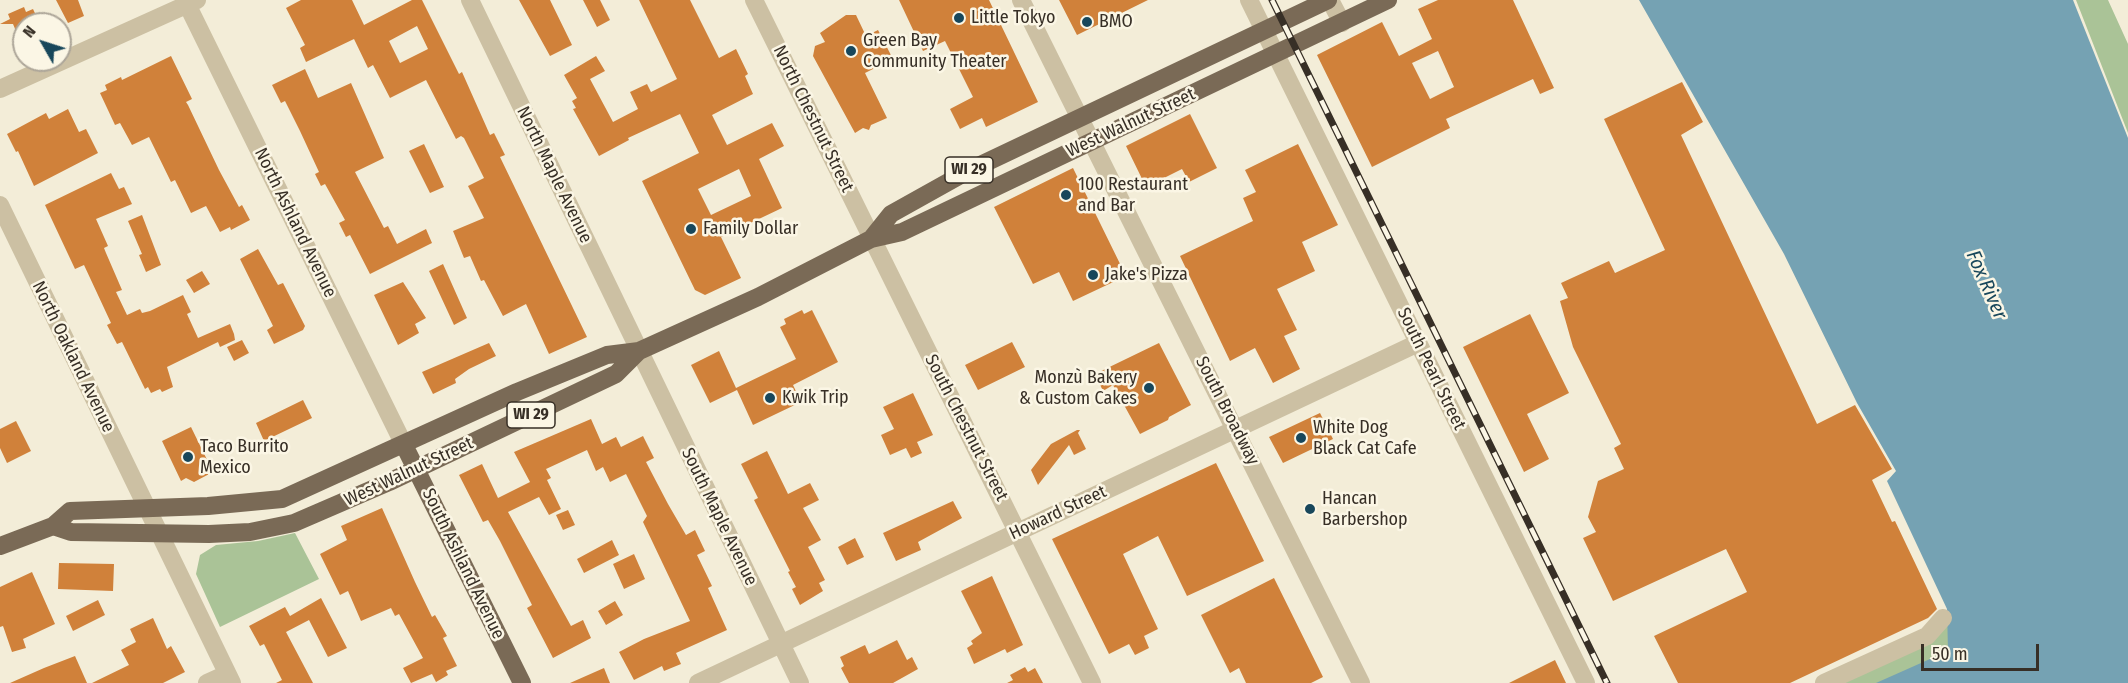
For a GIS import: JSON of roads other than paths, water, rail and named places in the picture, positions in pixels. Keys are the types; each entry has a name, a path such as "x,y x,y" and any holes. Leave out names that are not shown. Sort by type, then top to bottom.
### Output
{"main road":[{"name":"West Walnut Street","path":"871,238 891,214 968,171 1329,0"},
{"name":"West Walnut Street","path":"148,508 208,506 282,499 517,392 607,355 639,351 758,297 871,238 902,232 1388,0"},
{"name":"West Walnut Street","path":"160,532 209,534 278,527 330,509 616,374 639,351"},
{"name":"South Ashland Avenue","path":"404,445 522,683"},
{"name":"WI 29","path":"0,546 53,526 70,511 148,508"},
{"name":"WI 29","path":"53,526 71,532 160,532"}],"street":[{"name":"North Maple Avenue","path":"470,0 639,351"},
{"name":"North Chestnut Street","path":"754,0 871,238"},
{"name":"South Broadway","path":"1021,0 1361,683"},
{"name":"South Pearl Street","path":"1249,0 1586,683"},
{"path":"1329,0 1342,23"},
{"path":"0,89 190,1"},
{"name":"North Ashland Avenue","path":"190,1 404,445"},
{"name":"North Oakland Avenue","path":"0,205 230,678"},
{"name":"South Chestnut Street","path":"871,238 1092,683"},
{"name":"Howard Street","path":"698,683 1419,343"},
{"name":"South Maple Avenue","path":"639,351 800,683"},
{"path":"1824,683 1927,636 1943,618"},
{"path":"207,683 230,678"}],"water":[{"name":"Fox River","path":"1639,0 2073,0 2128,138 2128,683 1876,683 1948,651 1947,609 1887,481 1896,471 1857,403 1784,254"}],"railway":[{"path":"1272,0 1607,683"}],"place":[{"name":"Little Tokyo","path":"959,18"},
{"name":"BMO","path":"1087,22"},
{"name":"Green Bay Community Theater","path":"851,51"},
{"name":"100 Restaurant and Bar","path":"1066,195"},
{"name":"Family Dollar","path":"691,229"},
{"name":"Jake's Pizza","path":"1093,275"},
{"name":"Monzù Bakery & Custom Cakes","path":"1149,388"},
{"name":"Kwik Trip","path":"770,398"},
{"name":"White Dog Black Cat Cafe","path":"1301,438"},
{"name":"Taco Burrito Mexico","path":"188,457"},
{"name":"Hancan Barbershop","path":"1310,509"}]}
